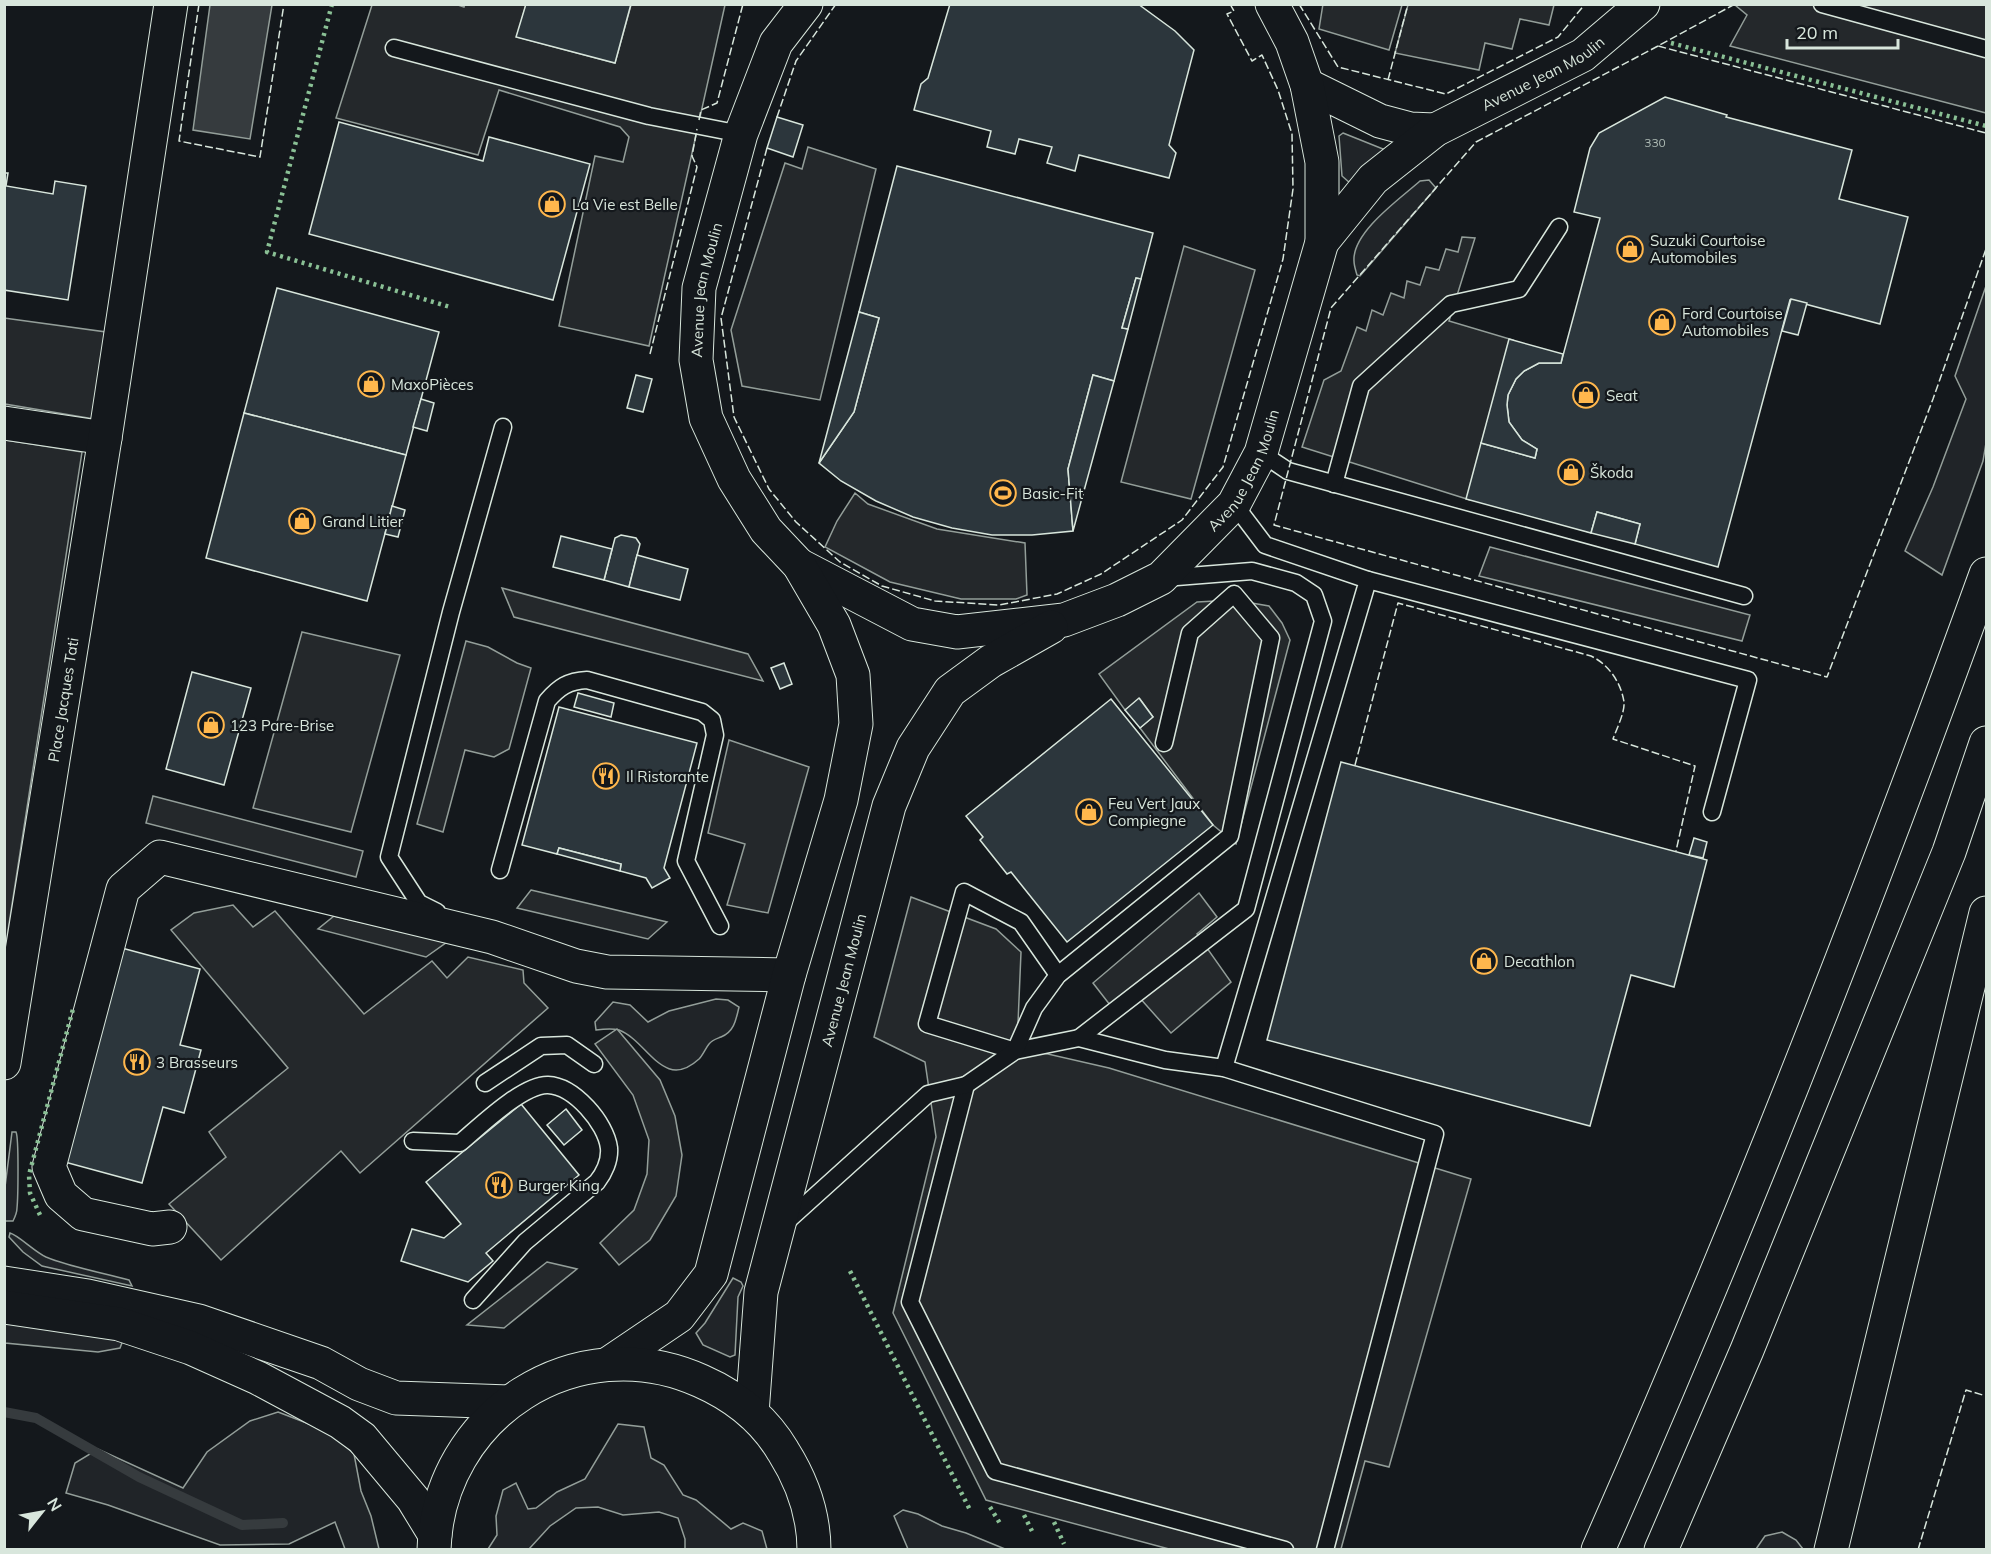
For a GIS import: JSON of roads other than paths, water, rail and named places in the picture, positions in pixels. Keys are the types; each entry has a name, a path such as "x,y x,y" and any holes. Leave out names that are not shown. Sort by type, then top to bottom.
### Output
{"street":[{"name":"Place Jacques Tati","path":"4,1063 105,438 171,4"},
{"name":"Avenue Jean Moulin","path":"608,1364 679,1316 711,1274 789,975 841,800 856,724 853,675 834,625 799,565 766,530 734,479 706,418 696,360 699,288 741,134 776,43 806,4"},
{"name":"Avenue Jean Moulin","path":"752,1413 761,1292 889,806 913,748 950,691 991,661 1064,620 1118,600 1161,579 1234,504 1261,453 1322,242 1322,162 1307,85 1292,42 1272,4"},
{"name":"Avenue Jean Moulin","path":"1322,242 1373,179 1435,130 1583,55 1643,4"},
{"path":"1307,85 1380,121 1410,129 1435,130"},
{"path":"4,423 105,438"},
{"name":"Avenue Jean Moulin","path":"799,565 912,624 957,632 1064,620"},
{"path":"1598,1550 1661,1407 1788,1097 1892,832 1986,574"},
{"path":"1661,1550 1747,1350 1949,852 1986,743"},
{"path":"170,1227 152,1229 83,1214 61,1194 49,1167 123,889 160,857 492,937 576,966 607,972 789,975"},
{"path":"1831,1550 1986,913"},
{"path":"4,1283 88,1296 199,1321 321,1363 359,1384 396,1398 509,1402"},
{"path":"4,1307 119,1324 190,1347 258,1378 340,1422 362,1438 413,1499 435,1542"},
{"path":"435,1542 441,1504 451,1475 466,1448 486,1423 509,1402 539,1383 573,1370 608,1364 647,1364 685,1374 721,1390 752,1413 776,1439 794,1468 807,1501 814,1535 814,1550"},
{"path":"1587,1550 1661,1407"}],"lane":[{"path":"1826,5 1986,49"},
{"path":"394,48 649,116 741,134"},
{"path":"1334,484 1361,386 1451,304 1519,289 1559,227"},
{"path":"492,937 419,903 389,857 451,612 503,427"},
{"path":"1261,453 1288,471 1744,596"},
{"path":"1234,504 1265,545 1368,580 1748,680 1712,812"},
{"path":"1079,1038 1246,909 1323,621 1314,595 1296,584 1252,572 1161,579"},
{"path":"1224,1068 1368,580"},
{"path":"1015,1051 1034,1008 1058,975 1230,836 1271,638 1234,594 1190,633 1164,742"},
{"path":"500,870 547,701 559,687 573,681 587,681 702,712 712,720 716,735 686,861 720,926"},
{"path":"1015,1051 927,1024 964,892 1021,922 1058,975"},
{"path":"779,1229 928,1094 966,1085 1015,1051 1079,1038 1165,1060 1224,1068 1435,1134 1325,1550"},
{"path":"485,1083 541,1046 567,1045 594,1064"},
{"path":"413,1141 460,1143 524,1091 548,1085 569,1092 587,1108 603,1128 609,1149 604,1172 597,1182 525,1242 473,1300"},
{"path":"966,1085 910,1302 994,1471 1285,1550"}],"waterway":[{"path":"4,1412 36,1418 139,1477 242,1525 283,1523"}],"place":[{"name":"La Vie est Belle","path":"552,204"},
{"name":"Suzuki Courtoise Automobiles","path":"1630,249"},
{"name":"Ford Courtoise Automobiles","path":"1662,322"},
{"name":"MaxoPièces","path":"371,384"},
{"name":"Seat","path":"1586,395"},
{"name":"Škoda","path":"1571,472"},
{"name":"Basic-Fit","path":"1003,493"},
{"name":"Grand Litier","path":"302,521"},
{"name":"123 Pare-Brise","path":"211,725"},
{"name":"Il Ristorante","path":"606,776"},
{"name":"Feu Vert Jaux Compiegne","path":"1089,812"},
{"name":"Decathlon","path":"1484,961"},
{"name":"3 Brasseurs","path":"137,1062"},
{"name":"Burger King","path":"499,1185"}]}
